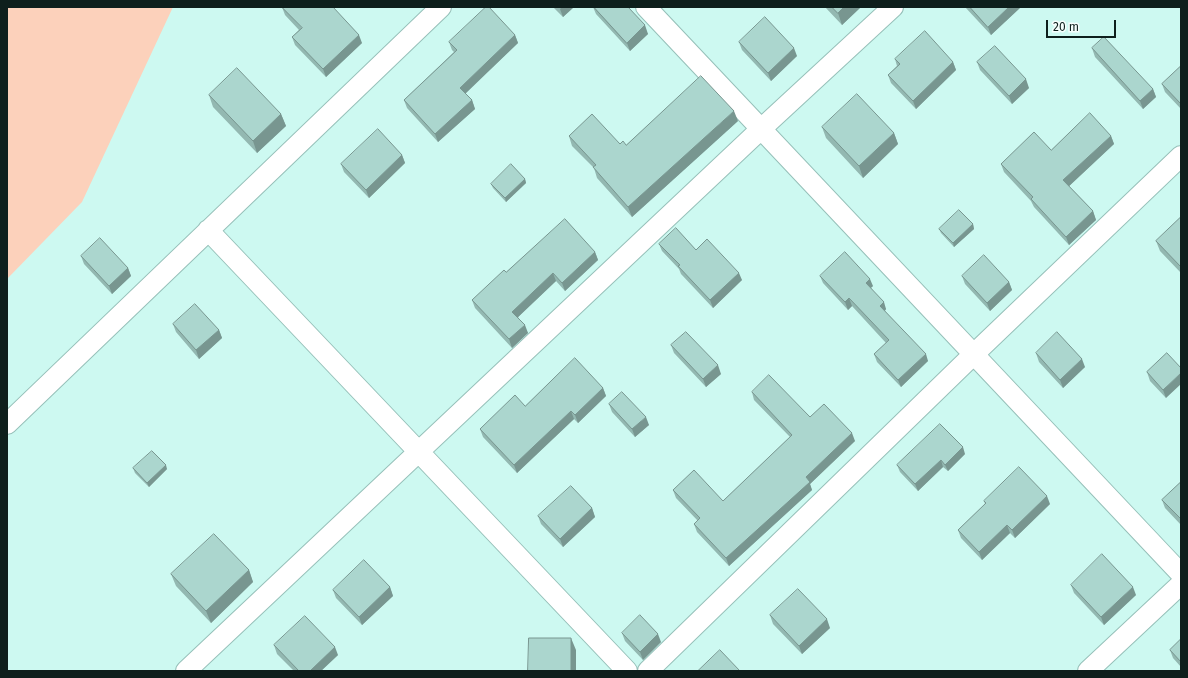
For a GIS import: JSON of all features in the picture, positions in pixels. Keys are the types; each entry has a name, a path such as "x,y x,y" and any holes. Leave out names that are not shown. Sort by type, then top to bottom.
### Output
{"street":[{"path":"7,424 441,7"},
{"path":"646,7 1181,574"},
{"path":"186,671 761,129 894,7"},
{"path":"648,671 974,354 1181,156"},
{"path":"208,230 627,671"},
{"path":"1088,671 1181,584"}],"shaded area":[{"path":"7,7 173,7 82,202 7,279"}],"building":[{"path":"282,7 333,7 359,35 323,69 292,37 302,28"},
{"path":"486,7 489,7 515,35 460,88 472,100 435,134 404,100 457,50 449,42"},
{"path":"594,7 628,7 645,25 627,43"},
{"path":"832,7 844,7 838,13"},
{"path":"970,7 1009,7 988,27"},
{"path":"765,17 794,48 768,73 739,42"},
{"path":"925,31 953,62 913,101 888,75 900,64 895,59"},
{"path":"1104,37 1153,89 1140,101 1092,48"},
{"path":"995,46 1026,79 1009,96 977,62"},
{"path":"1181,66 1181,104 1162,84"},
{"path":"237,68 281,114 253,141 209,95"},
{"path":"701,76 734,111 628,207 593,167 596,165 569,136 592,114 620,144 623,141 626,145"},
{"path":"857,94 894,133 859,166 822,127"},
{"path":"1090,113 1111,136 1063,180 1093,211 1066,237 1031,199 1033,197 1001,164 1034,132 1051,150"},
{"path":"378,129 402,155 366,190 341,164"},
{"path":"511,164 525,179 505,198 491,184"},
{"path":"959,210 973,224 953,243 939,229"},
{"path":"1181,217 1181,267 1156,241"},
{"path":"565,219 595,252 562,283 553,273 512,312 525,325 509,339 472,300 504,270 506,272"},
{"path":"676,228 696,250 707,239 739,273 710,300 678,266 680,265 659,244"},
{"path":"100,238 128,268 109,286 81,256"},
{"path":"845,252 870,279 866,283 884,302 880,306 926,354 898,380 874,354 889,340 849,298 845,302 820,276"},
{"path":"984,255 1009,282 987,303 962,276"},
{"path":"195,304 219,330 196,350 173,324"},
{"path":"686,332 718,365 703,379 671,345"},
{"path":"1057,332 1082,359 1060,380 1036,353"},
{"path":"1167,353 1181,368 1181,373 1163,390 1147,372"},
{"path":"575,358 603,388 575,415 571,411 514,465 480,429 515,395 525,406"},
{"path":"769,375 810,417 824,404 852,433 806,477 810,482 726,558 694,524 700,518 673,490 694,470 723,501 792,435 752,392"},
{"path":"622,392 646,417 632,429 609,404"},
{"path":"940,424 963,447 945,465 941,460 915,484 897,465"},
{"path":"152,451 166,465 147,483 133,468"},
{"path":"1019,467 1047,496 1012,530 1007,525 979,552 958,530 986,503 984,501"},
{"path":"1181,482 1181,519 1162,500"},
{"path":"571,486 592,508 560,539 538,516"},
{"path":"214,534 249,570 206,611 171,574"},
{"path":"1102,554 1133,587 1101,617 1071,585"},
{"path":"364,560 390,587 359,617 333,590"},
{"path":"798,589 827,619 799,646 770,615"},
{"path":"640,615 658,634 640,652 622,633"},
{"path":"305,616 335,647 310,671 299,671 274,645"},
{"path":"529,638 571,638 571,671 528,671"},
{"path":"1181,639 1181,662 1170,650"},
{"path":"720,650 740,671 698,671"}]}
